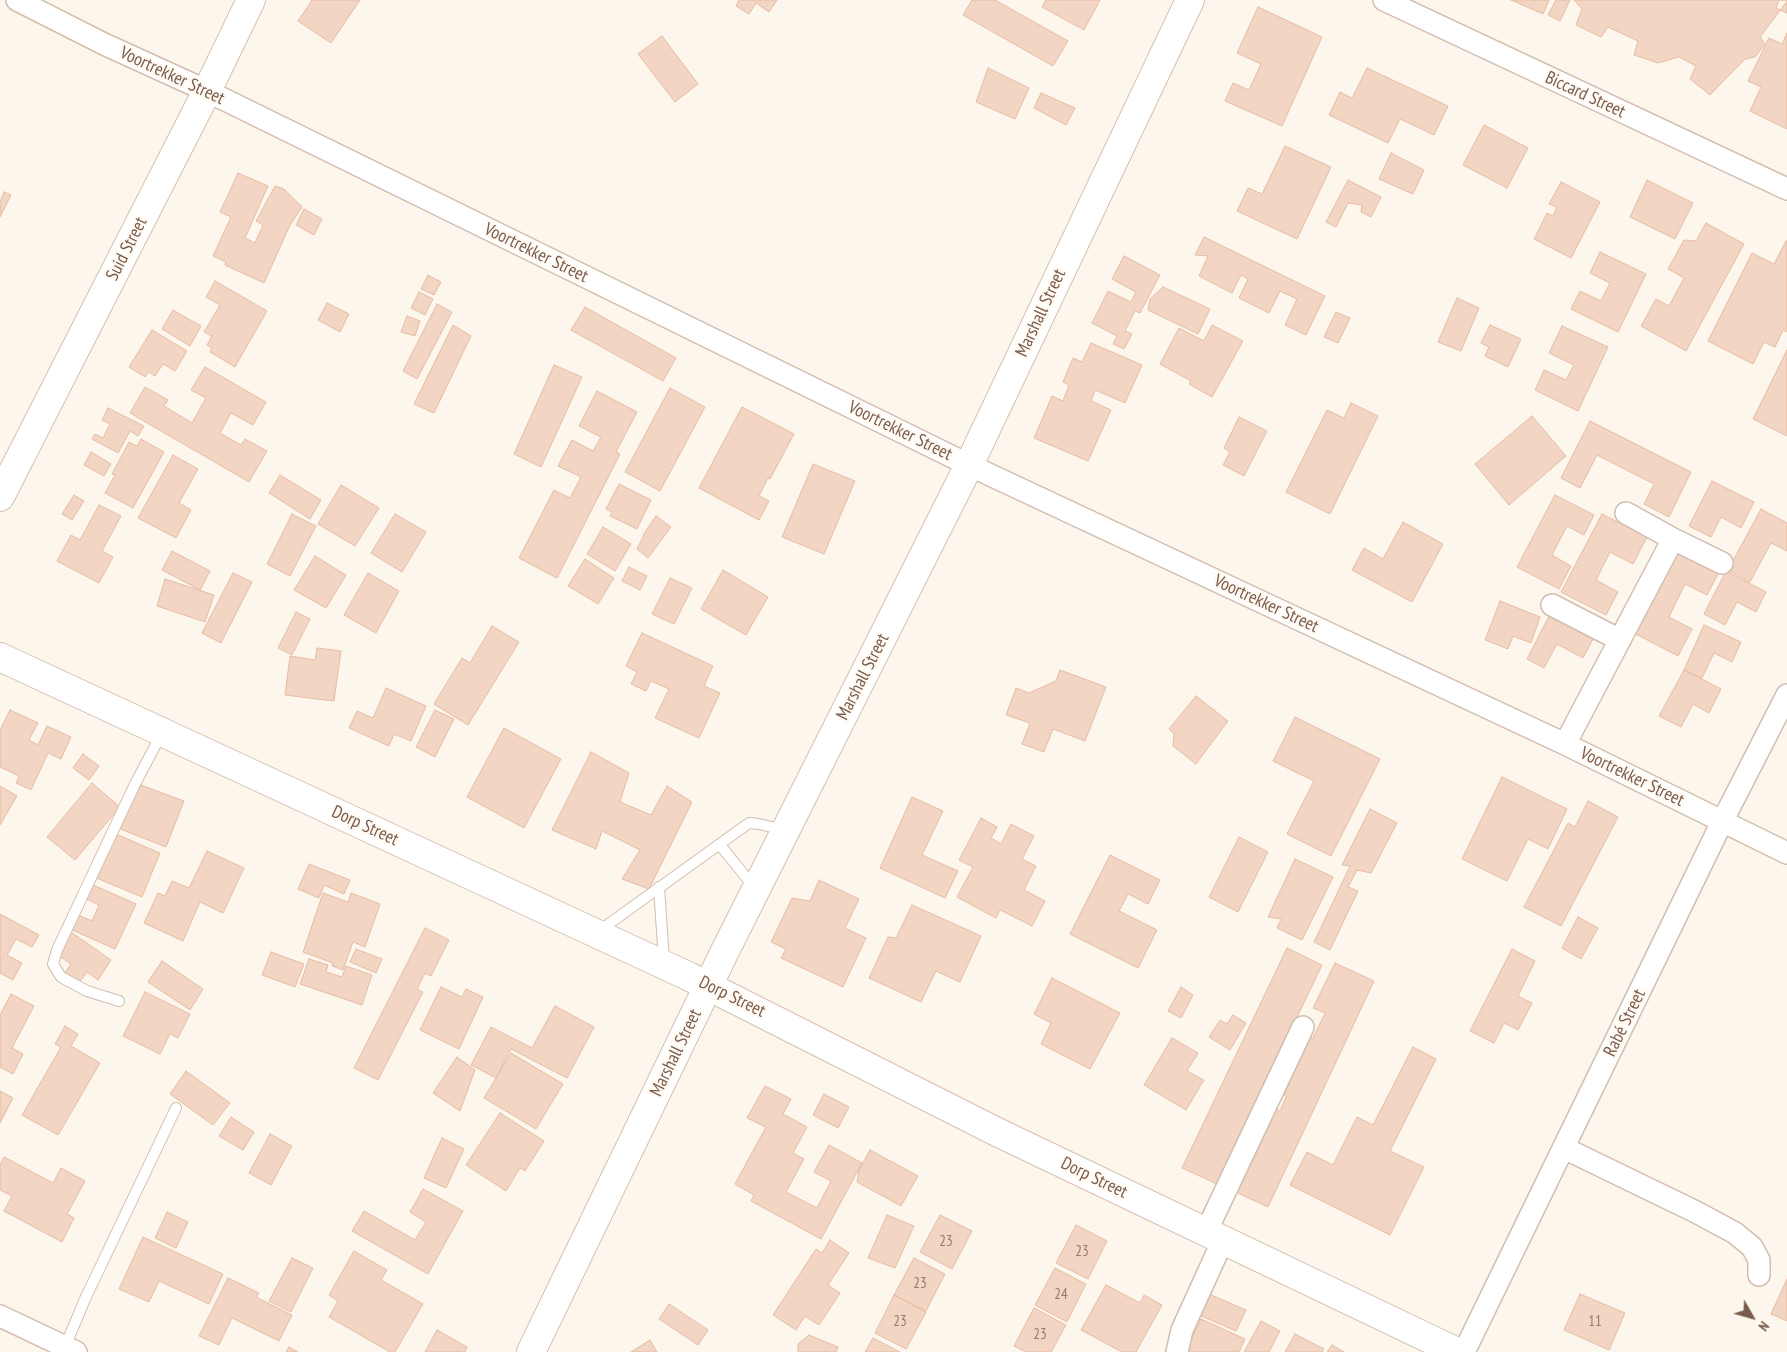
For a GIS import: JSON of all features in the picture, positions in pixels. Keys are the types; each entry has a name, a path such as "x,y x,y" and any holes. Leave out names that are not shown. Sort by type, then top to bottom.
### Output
{"street":[{"name":"Voortrekker Street","path":"17,0 104,44 207,91 969,465 1565,744 1787,853"},
{"name":"Suid Street","path":"0,497 207,91 251,0"},
{"name":"Marshall Street","path":"530,1352 756,889 969,465 1190,0"},
{"name":"Biccard Street","path":"1384,0 1787,189"},
{"path":"1626,513 1722,563"},
{"path":"1565,744 1673,539"},
{"path":"1552,605 1620,640"},
{"name":"Dorp Street","path":"0,657 709,986 997,1132 1457,1352"},
{"name":"Rabé Street","path":"1464,1352 1722,822 1787,695"},
{"path":"1177,1352 1182,1330 1215,1236 1303,1027"},
{"path":"1564,1148 1696,1212 1735,1234 1752,1247 1758,1260 1759,1275"},
{"path":"0,1316 70,1349"}],"lane":[{"path":"119,1001 87,991 61,977 53,964 57,950 135,784 163,732"},
{"path":"596,933 749,823 786,830"},
{"path":"720,845 756,889"},
{"path":"659,887 664,965"},
{"path":"70,1349 85,1299 176,1108"}],"building":[{"path":"312,0 360,0 331,43 298,21"},
{"path":"739,0 777,0 769,12 756,3 749,14 736,6"},
{"path":"972,0 995,0 1068,41 1053,66 963,15"},
{"path":"1046,0 1100,0 1084,30 1042,7"},
{"path":"1511,0 1549,0 1543,14"},
{"path":"1556,0 1570,0 1560,21 1548,15"},
{"path":"1574,0 1787,1 1760,37 1765,44 1755,57 1745,59 1710,95 1690,79 1696,66 1679,57 1658,63 1634,55 1638,41 1608,27 1601,37 1576,25 1582,9"},
{"path":"1779,0 1787,0 1787,13 1776,8"},
{"path":"1258,7 1322,37 1282,126 1225,101 1233,83 1249,90 1261,64 1237,53"},
{"path":"1787,33 1787,129 1750,111 1761,87 1748,81 1769,38 1782,44"},
{"path":"662,36 698,84 675,102 638,54"},
{"path":"988,68 1029,88 1015,119 976,102"},
{"path":"1367,68 1448,106 1434,135 1400,119 1388,143 1329,115 1340,92 1352,98"},
{"path":"1041,93 1075,108 1066,125 1034,108"},
{"path":"1484,125 1528,148 1507,188 1463,165"},
{"path":"1285,146 1331,167 1297,239 1237,211 1248,188 1262,194"},
{"path":"1391,153 1424,170 1413,194 1379,179"},
{"path":"238,173 268,186 245,238 255,243 263,225 256,221 275,186 284,189 302,207 290,225 264,283 225,265 226,262 213,256 231,217 220,212"},
{"path":"1348,180 1381,197 1371,217 1361,212 1362,205 1348,203 1336,227 1326,222"},
{"path":"1647,180 1693,203 1675,239 1630,217"},
{"path":"1561,182 1600,202 1571,258 1534,239 1547,213 1553,216 1557,207 1549,204"},
{"path":"4,192 11,195 0,217 0,202"},
{"path":"304,209 322,219 314,235 296,225"},
{"path":"1706,223 1744,244 1686,351 1641,326 1656,299 1669,306 1684,278 1668,269 1684,240 1696,241"},
{"path":"1204,237 1325,296 1306,335 1285,325 1297,299 1280,291 1269,313 1239,298 1248,279 1241,275 1232,293 1199,276 1208,256 1195,255"},
{"path":"1786,241 1787,332 1783,330 1775,347 1764,342 1753,364 1708,341 1752,253 1774,264"},
{"path":"1600,252 1646,274 1618,332 1571,309 1580,291 1601,301 1610,283 1590,273"},
{"path":"1124,256 1160,275 1140,313 1135,311 1125,331 1132,334 1124,349 1113,344 1117,336 1092,323 1108,291 1131,302 1136,292 1112,279"},
{"path":"428,275 441,282 434,295 421,289"},
{"path":"215,281 267,311 235,367 210,352 212,348 207,345 212,336 204,332 220,305 206,297"},
{"path":"1163,287 1210,309 1198,334 1148,310 1150,299"},
{"path":"419,292 433,299 425,315 411,308"},
{"path":"1457,298 1479,308 1461,351 1438,342"},
{"path":"327,303 349,314 340,332 318,320"},
{"path":"437,304 452,312 417,379 403,371"},
{"path":"585,307 676,358 663,381 571,330"},
{"path":"173,310 201,326 190,346 162,329"},
{"path":"1336,312 1350,318 1338,343 1324,337"},
{"path":"407,316 420,321 415,336 401,332"},
{"path":"453,325 471,336 434,413 414,404"},
{"path":"1212,325 1243,341 1212,397 1189,384 1191,381 1160,364 1179,328 1204,341"},
{"path":"1490,325 1521,339 1508,367 1485,356 1489,347 1481,343"},
{"path":"1562,326 1608,347 1578,411 1535,390 1544,370 1566,380 1574,365 1549,353"},
{"path":"152,330 187,351 175,371 163,364 155,376 149,372 145,377 129,367"},
{"path":"1091,343 1142,365 1125,403 1095,390 1091,401 1111,410 1088,461 1034,438 1052,396 1063,401 1069,385 1063,382 1073,358 1082,362"},
{"path":"1787,350 1787,436 1753,419"},
{"path":"554,365 582,377 541,467 514,454"},
{"path":"205,367 266,402 253,425 231,413 220,433 241,445 245,439 267,451 249,482 130,413 145,387 168,400 164,406 192,423 206,398 191,390"},
{"path":"670,388 705,407 660,491 625,472"},
{"path":"597,391 637,412 616,452 620,454 557,578 519,558 554,490 570,498 581,477 558,466 572,440 593,451 601,437 579,426"},
{"path":"1351,403 1378,416 1330,514 1286,492 1327,410 1344,418"},
{"path":"742,407 794,434 759,496 769,501 759,520 699,488"},
{"path":"108,408 144,426 138,436 130,431 118,453 92,439 95,434 103,438 110,424 102,420"},
{"path":"1532,416 1566,456 1509,505 1475,464"},
{"path":"1239,417 1267,431 1244,476 1223,465 1230,452 1224,448"},
{"path":"1590,421 1691,472 1669,517 1644,504 1654,484 1597,455 1580,488 1561,478"},
{"path":"141,439 164,452 133,508 105,493 115,475 112,474 129,442 137,446"},
{"path":"91,452 111,464 104,476 84,465"},
{"path":"173,455 198,469 179,503 191,510 176,538 138,518"},
{"path":"813,464 855,481 824,554 782,537"},
{"path":"280,475 321,500 310,519 269,493"},
{"path":"1712,481 1754,502 1741,528 1721,517 1711,537 1689,526"},
{"path":"619,484 651,500 637,529 610,516 612,512 606,509"},
{"path":"341,485 379,508 355,546 318,524"},
{"path":"74,495 84,501 72,520 62,514"},
{"path":"1555,495 1594,515 1584,535 1567,526 1552,555 1571,566 1559,589 1517,567"},
{"path":"99,505 121,516 102,551 113,557 99,583 57,561 71,535 80,540"},
{"path":"1761,509 1787,523 1787,551 1771,543 1750,582 1728,570"},
{"path":"292,514 316,526 290,576 267,564"},
{"path":"395,514 426,532 402,572 371,553"},
{"path":"1602,514 1647,537 1633,564 1610,552 1596,580 1618,592 1606,615 1561,592"},
{"path":"656,516 671,527 648,558 637,549 643,535"},
{"path":"1403,522 1443,544 1412,602 1352,570 1364,548 1383,559"},
{"path":"603,527 631,544 615,571 587,554"},
{"path":"1673,547 1714,568 1718,574 1707,595 1685,584 1669,617 1692,629 1678,656 1630,631"},
{"path":"172,551 210,571 200,590 162,570"},
{"path":"315,556 346,575 326,608 294,590"},
{"path":"585,559 614,578 598,604 568,586"},
{"path":"629,567 647,576 640,590 622,581"},
{"path":"723,570 768,597 746,635 701,609"},
{"path":"1726,571 1766,592 1756,612 1737,602 1725,625 1704,614"},
{"path":"233,573 252,582 221,643 202,633"},
{"path":"368,573 399,591 376,633 344,615"},
{"path":"670,578 692,588 674,624 652,614"},
{"path":"165,579 214,595 205,622 157,606"},
{"path":"1500,601 1540,617 1531,643 1513,636 1508,649 1485,640"},
{"path":"296,612 310,619 292,655 278,648"},
{"path":"1549,616 1593,639 1583,658 1557,644 1544,668 1527,659"},
{"path":"1704,625 1741,642 1732,662 1714,653 1702,678 1684,670"},
{"path":"492,626 519,642 468,725 434,704 462,658 470,663"},
{"path":"642,633 713,666 704,686 720,693 699,738 655,718 669,689 651,681 646,691 631,684 637,672 626,666"},
{"path":"317,648 341,651 334,701 285,695 290,656 315,660"},
{"path":"1060,670 1106,687 1085,741 1053,729 1044,752 1022,744 1030,723 1006,715 1016,688 1029,693 1056,681"},
{"path":"1684,670 1721,689 1709,713 1693,704 1681,727 1659,716"},
{"path":"386,688 426,706 411,741 394,734 389,746 349,728 357,711 373,718"},
{"path":"1196,696 1228,721 1196,764 1173,746 1174,734 1169,729"},
{"path":"10,710 38,723 29,740 38,745 47,726 71,737 61,759 48,753 31,790 16,783 19,776 0,767 0,730"},
{"path":"435,710 454,719 435,757 416,747"},
{"path":"1295,717 1380,759 1331,856 1287,834 1314,781 1273,761"},
{"path":"504,728 561,759 524,828 467,797"},
{"path":"591,752 629,773 620,802 651,815 667,786 692,802 649,889 622,879 640,850 602,831 596,849 552,830"},
{"path":"83,754 99,766 89,780 73,768"},
{"path":"1502,777 1567,809 1548,849 1528,839 1507,881 1462,859"},
{"path":"92,783 120,807 75,860 47,837"},
{"path":"138,784 184,801 166,847 120,829"},
{"path":"0,786 17,796 0,825"},
{"path":"912,797 943,811 922,855 958,871 945,898 880,868"},
{"path":"1588,801 1618,817 1561,926 1524,907 1568,823 1575,827"},
{"path":"1370,809 1397,823 1371,873 1357,870 1348,887 1358,891 1330,950 1314,942 1350,866 1342,865"},
{"path":"981,818 997,827 991,838 1001,844 1011,824 1034,836 1022,859 1036,866 1024,890 1045,901 1032,926 1000,910 996,918 957,897 973,867 959,860"},
{"path":"116,834 160,853 142,897 94,877 100,862 104,863"},
{"path":"1239,837 1268,852 1238,912 1209,897"},
{"path":"207,851 244,868 223,913 200,902 183,941 144,923 158,893 165,896 172,881 189,888"},
{"path":"1110,855 1160,880 1148,904 1128,894 1119,911 1157,930 1138,968 1070,934"},
{"path":"1295,859 1333,877 1302,940 1277,928 1281,919 1268,917"},
{"path":"309,864 350,880 344,894 324,885 319,898 298,889"},
{"path":"819,880 859,899 845,928 866,938 843,987 781,958 786,949 771,942 792,898 810,901"},
{"path":"91,884 136,904 115,949 70,929 76,914 92,921 99,905 85,898"},
{"path":"323,893 348,902 351,893 380,904 365,947 353,942 343,970 332,966 333,963 303,952"},
{"path":"912,905 981,936 960,982 936,971 921,1002 869,978 888,937 896,938"},
{"path":"0,914 39,935 32,947 16,939 7,955 22,963 13,980 0,973"},
{"path":"1578,917 1598,928 1581,959 1562,948"},
{"path":"425,928 449,940 431,976 425,973 417,989 423,992 378,1080 354,1068"},
{"path":"71,932 111,960 98,980 87,972 78,984 64,974 71,964 56,954"},
{"path":"1287,948 1322,965 1217,1184 1182,1168"},
{"path":"356,949 382,959 376,973 350,962"},
{"path":"1512,949 1535,961 1518,996 1532,1003 1518,1030 1504,1023 1494,1043 1470,1031"},
{"path":"271,952 304,964 295,987 262,975"},
{"path":"309,959 328,965 326,972 342,977 346,966 372,975 362,1005 300,984"},
{"path":"162,961 203,989 190,1010 148,982"},
{"path":"1335,963 1374,981 1268,1207 1227,1188 1246,1172 1255,1153 1251,1151 1271,1106 1280,1111 1286,1097 1282,1092 1304,1038 1313,1038 1325,1013 1313,1008"},
{"path":"1052,978 1120,1013 1090,1069 1041,1044 1051,1023 1034,1014"},
{"path":"441,987 462,997 466,989 483,997 459,1049 420,1030"},
{"path":"1181,987 1193,995 1181,1018 1168,1011"},
{"path":"145,992 190,1014 178,1038 170,1034 160,1054 123,1036"},
{"path":"11,994 34,1006 12,1048 23,1054 13,1074 0,1067 0,1015"},
{"path":"555,1006 594,1027 567,1078 511,1049 496,1078 471,1065 491,1027 532,1048"},
{"path":"1233,1015 1246,1023 1230,1050 1209,1037 1220,1020 1227,1024"},
{"path":"65,1026 78,1034 71,1046 100,1063 58,1135 22,1115 61,1047 55,1044"},
{"path":"1172,1038 1198,1053 1187,1071 1204,1080 1186,1110 1144,1085"},
{"path":"1413,1047 1436,1059 1390,1151 1424,1167 1390,1235 1290,1185 1307,1152 1333,1165 1357,1117 1373,1125"},
{"path":"511,1053 563,1084 536,1129 484,1098"},
{"path":"457,1057 475,1070 460,1111 433,1093"},
{"path":"186,1071 230,1103 213,1125 170,1094"},
{"path":"765,1086 791,1099 783,1114 807,1127 793,1153 804,1159 786,1192 817,1208 831,1181 814,1172 829,1145 862,1163 821,1239 751,1201 754,1195 735,1184 766,1127 747,1118"},
{"path":"0,1091 13,1098 0,1123"},
{"path":"824,1094 849,1107 838,1128 813,1115"},
{"path":"500,1113 544,1141 525,1171 520,1168 506,1191 466,1165"},
{"path":"231,1117 254,1132 243,1150 219,1136"},
{"path":"270,1134 292,1146 271,1185 249,1173"},
{"path":"442,1138 464,1149 446,1188 424,1178"},
{"path":"870,1150 918,1176 901,1206 857,1182 859,1170"},
{"path":"4,1157 53,1183 61,1168 85,1181 67,1214 74,1218 62,1242 4,1211 12,1196 0,1190 0,1165"},
{"path":"423,1189 463,1211 428,1274 352,1231 364,1211 415,1240 426,1222 410,1212"},
{"path":"167,1212 188,1222 176,1248 155,1238"},
{"path":"887,1215 914,1226 895,1268 868,1258"},
{"path":"940,1215 972,1231 952,1269 920,1252"},
{"path":"1076,1225 1107,1241 1088,1279 1056,1263"},
{"path":"143,1237 223,1274 209,1304 159,1281 149,1302 119,1289"},
{"path":"830,1240 849,1253 828,1285 840,1293 819,1325 805,1316 796,1330 773,1315 816,1249 822,1253"},
{"path":"354,1251 387,1270 381,1280 423,1304 395,1352 390,1352 329,1317 338,1301 329,1295"},
{"path":"292,1258 313,1268 291,1312 269,1301"},
{"path":"914,1258 945,1274 926,1311 894,1295"},
{"path":"1055,1268 1086,1284 1067,1322 1035,1305"},
{"path":"228,1278 259,1293 256,1297 292,1315 279,1341 232,1318 219,1345 199,1336"},
{"path":"1787,1279 1787,1321 1771,1314"},
{"path":"1106,1285 1140,1303 1144,1295 1162,1305 1136,1352 1122,1352 1081,1330"},
{"path":"1209,1294 1246,1310 1236,1331 1199,1315"},
{"path":"1580,1294 1625,1313 1609,1350 1564,1330"},
{"path":"894,1295 926,1312 906,1349 875,1333"},
{"path":"669,1304 708,1330 698,1345 659,1319"},
{"path":"1034,1308 1066,1325 1051,1352 1026,1352 1014,1346"},
{"path":"1201,1319 1245,1339 1239,1352 1185,1352"},
{"path":"1261,1321 1280,1331 1269,1352 1244,1352"},
{"path":"437,1330 467,1347 465,1352 425,1352"},
{"path":"1295,1334 1324,1349 1322,1352 1285,1352"},
{"path":"809,1335 838,1347 836,1352 798,1352 798,1344"},
{"path":"873,1338 900,1352 865,1352"},
{"path":"650,1340 657,1352 631,1352"},
{"path":"1332,1345 1344,1352 1327,1352"},
{"path":"289,1347 298,1352 286,1352"}]}
